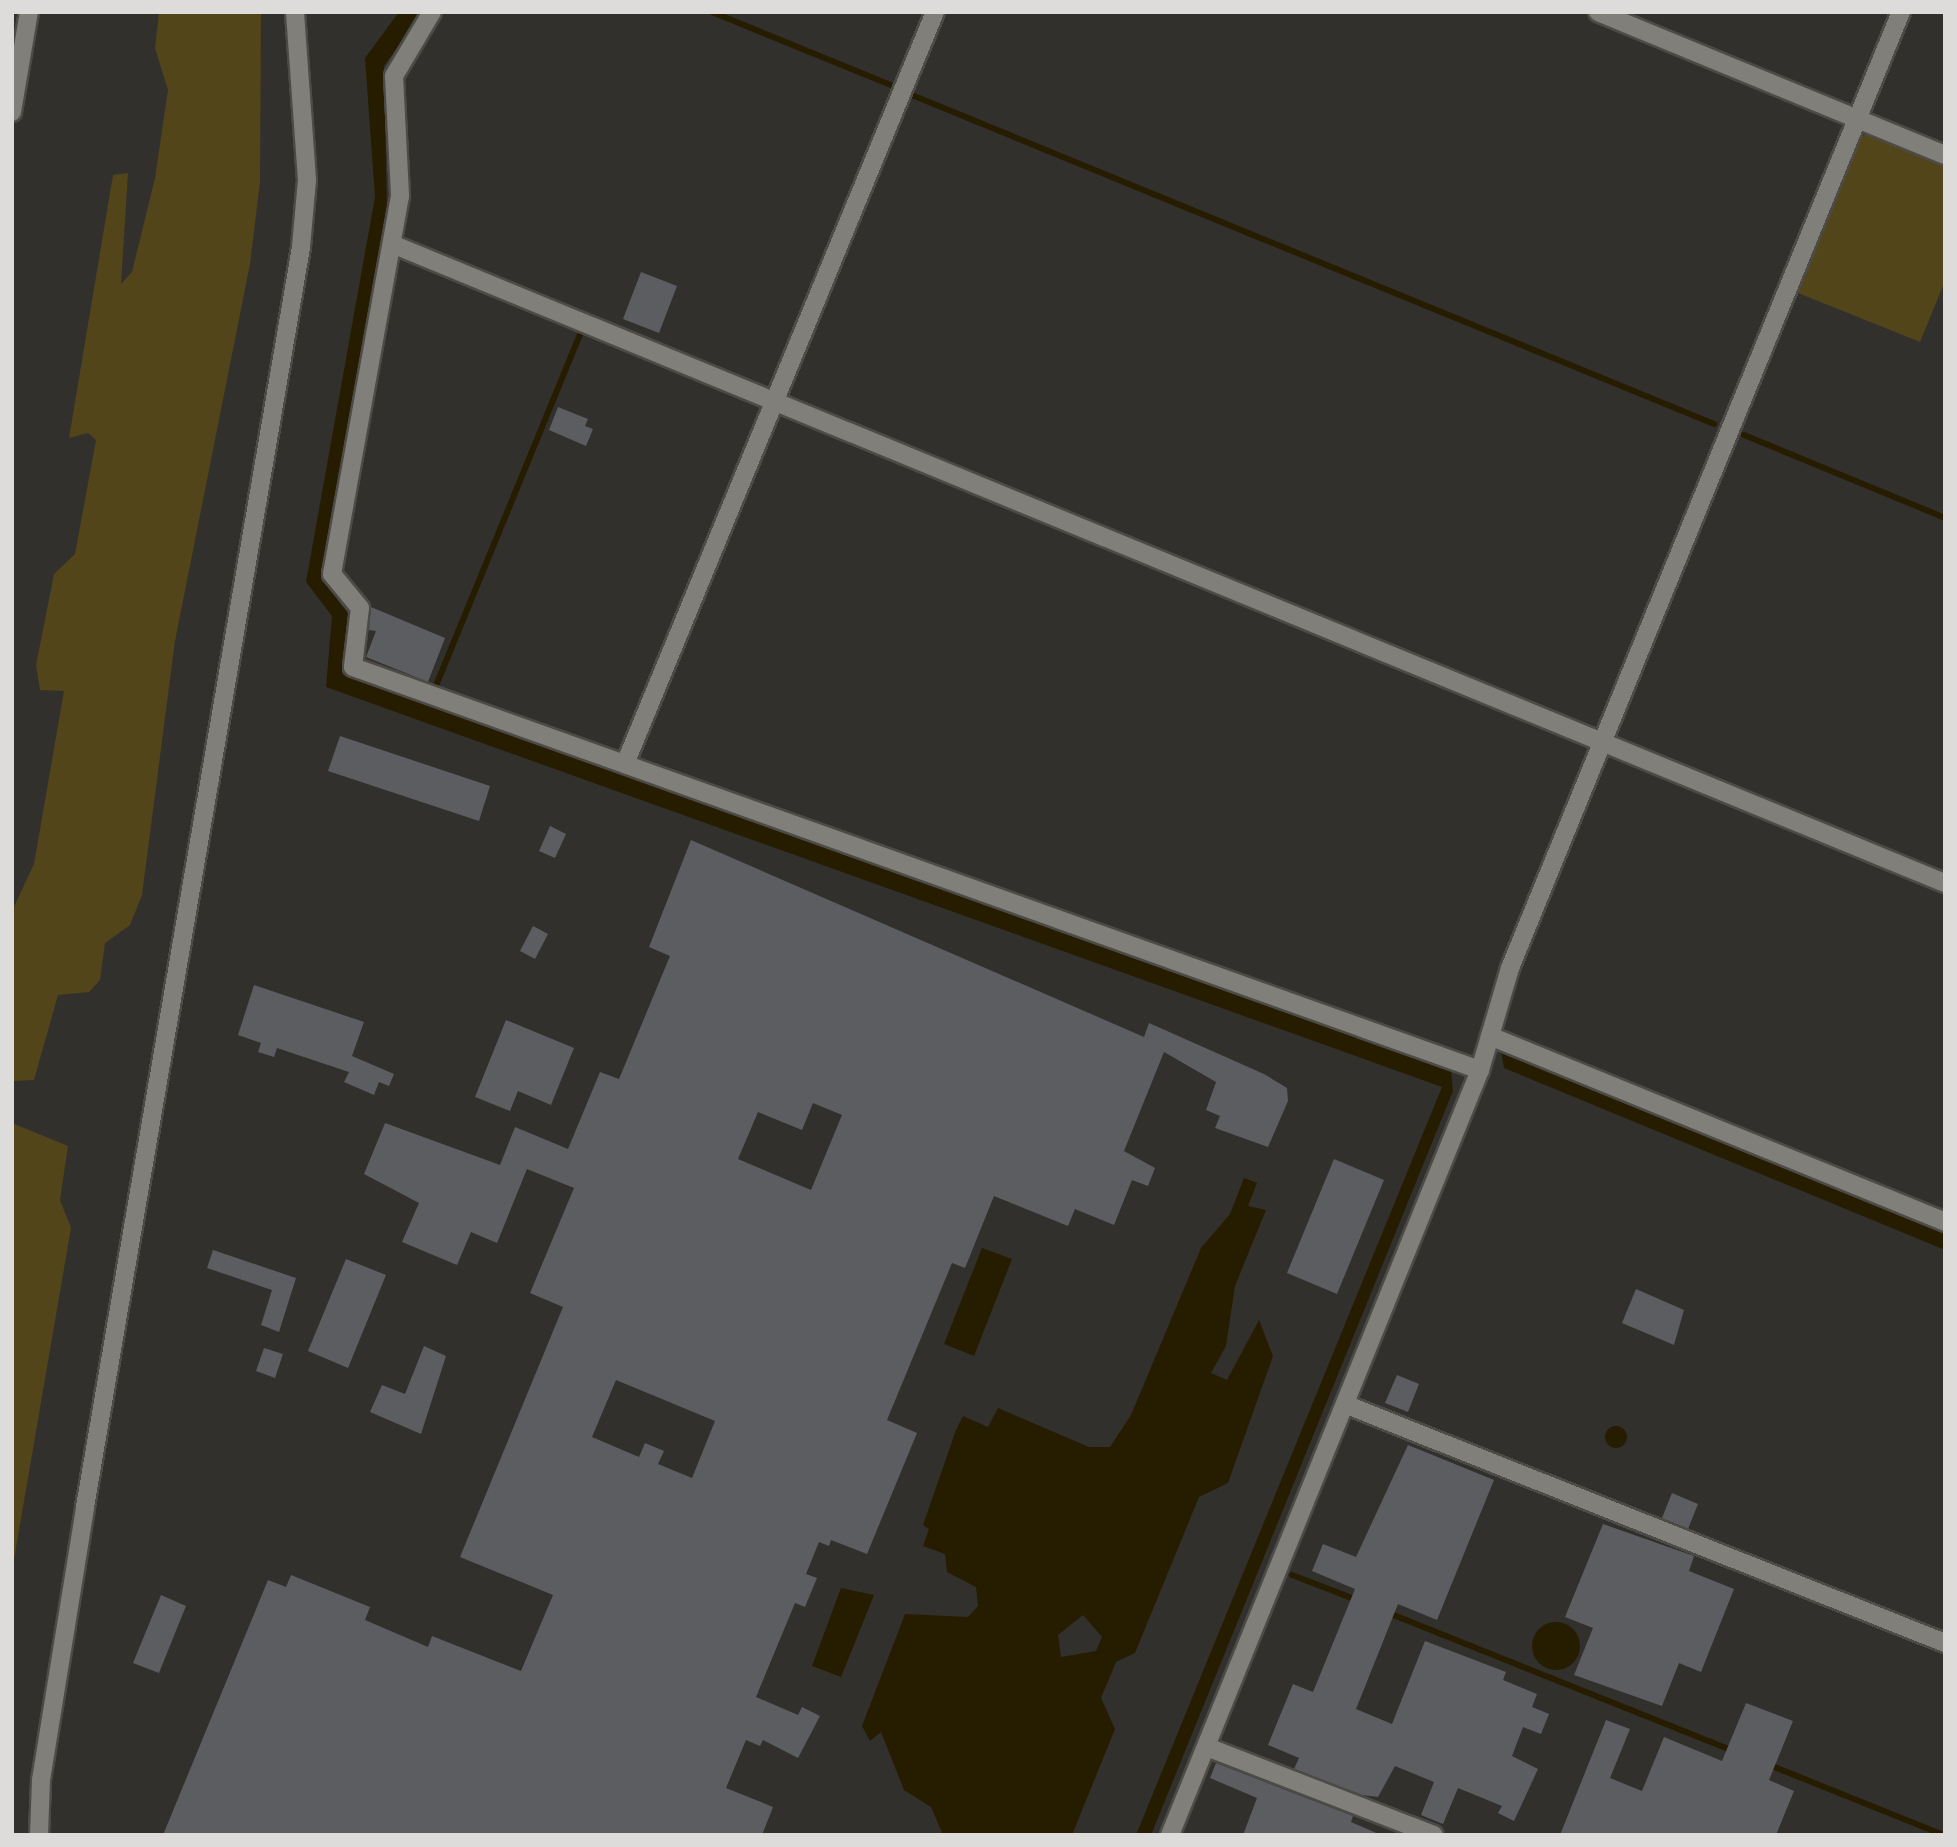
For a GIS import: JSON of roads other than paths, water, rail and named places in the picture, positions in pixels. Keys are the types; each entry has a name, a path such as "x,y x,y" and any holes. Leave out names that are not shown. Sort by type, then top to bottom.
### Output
{"street":[{"path":"12,112 29,12"},
{"path":"39,1835 41,1780 85,1507 301,247 307,180 295,12"},
{"path":"432,12 394,76 400,197 332,574 360,608 353,667 1480,1070"},
{"path":"625,764 935,12"},
{"path":"1598,12 1945,155"},
{"path":"1171,1835 1347,1405 1480,1070 1510,968 1901,12"},
{"path":"392,244 1945,883"},
{"path":"1490,1035 1945,1222"},
{"path":"1347,1405 1945,1643"},
{"path":"1207,1746 1434,1835"}],"waterway":[{"path":"712,12 891,85"},
{"path":"912,95 1714,424"},
{"path":"435,688 580,334"},
{"path":"1744,435 1945,518"},
{"path":"1292,1575 1357,1600"},
{"path":"1386,1612 1734,1751"},
{"path":"1767,1764 1944,1835"}]}
